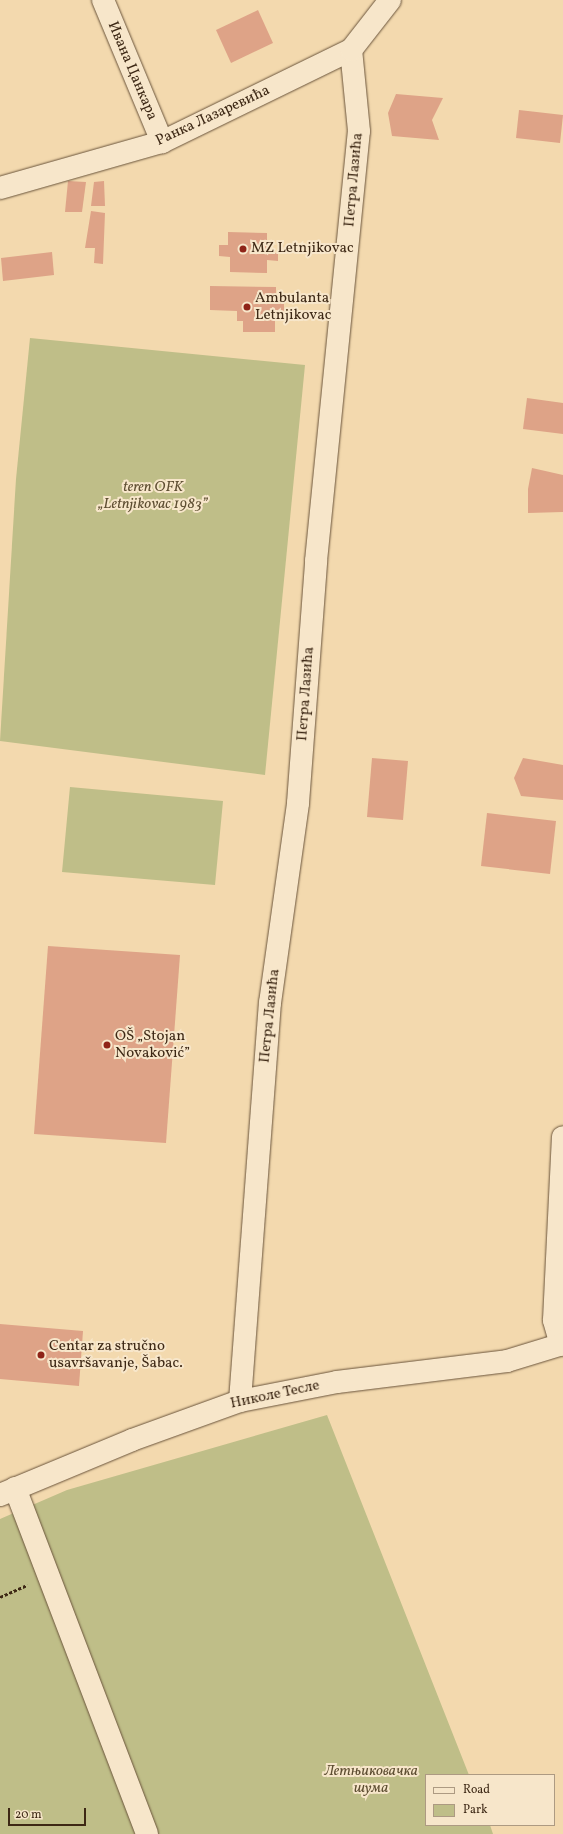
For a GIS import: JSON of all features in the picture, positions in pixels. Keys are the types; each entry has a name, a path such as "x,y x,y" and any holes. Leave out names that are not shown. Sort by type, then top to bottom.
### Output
{"street":[{"name":"Ивана Цанкара","path":"103,0 162,142"},
{"path":"351,50 390,0"},
{"name":"Ранка Лазаревића","path":"0,188 162,142 351,50"},
{"name":"Петра Лазића","path":"240,1401 270,1003 298,803 316,560 359,130 351,50"},
{"path":"562,1344 554,1320 563,1138"},
{"name":"Николе Тесле","path":"7,1491 132,1440 240,1401 337,1382 507,1361 562,1344"},
{"path":"7,1491 147,1834"}],"path":[{"path":"0,1597 31,1583"}],"green space":[{"name":"teren OFK „Letnjikovac 1983”","path":"30,338 305,365 265,775 0,741 16,479"},
{"path":"70,787 223,801 215,885 62,872"},
{"name":"Летњиковачка шума","path":"327,1415 469,1774 425,1774 425,1826 490,1826 493,1834 0,1834 0,1519 67,1490"}],"building":[{"path":"258,10 273,43 231,63 216,30"},
{"path":"396,94 443,98 432,120 439,140 392,136 388,113"},
{"path":"519,110 563,115 560,143 516,138"},
{"path":"68,181 86,182 82,212 65,212"},
{"path":"104,181 105,206 91,206 94,182"},
{"path":"91,211 105,213 103,264 94,263 95,248 85,248"},
{"name":"MZ Letnjikovac","path":"228,232 267,233 267,253 278,253 278,261 267,260 267,273 230,272 230,257 219,256 219,245 228,245"},
{"path":"52,252 54,275 3,281 1,258"},
{"name":"Ambulanta Letnjikovac","path":"210,286 276,287 276,302 284,304 284,318 275,318 275,332 243,332 243,321 237,321 237,311 210,310"},
{"path":"527,398 563,403 563,434 523,429"},
{"path":"532,468 563,475 563,512 528,513 528,489"},
{"path":"372,758 408,761 403,820 367,817"},
{"path":"523,758 563,765 563,800 521,796 514,778"},
{"path":"487,813 556,821 550,874 481,866"},
{"name":"OŠ „Stojan Novaković”","path":"48,946 180,955 166,1143 34,1134"},
{"name":"Centar za stručno usavršavanje, Šabac.","path":"0,1324 83,1331 79,1386 0,1379"}],"place":[{"name":"MZ Letnjikovac","path":"243,249"},
{"name":"Ambulanta Letnjikovac","path":"247,307"},
{"name":"OŠ „Stojan Novaković”","path":"107,1045"},
{"name":"Centar za stručno usavršavanje, Šabac.","path":"41,1355"}]}
